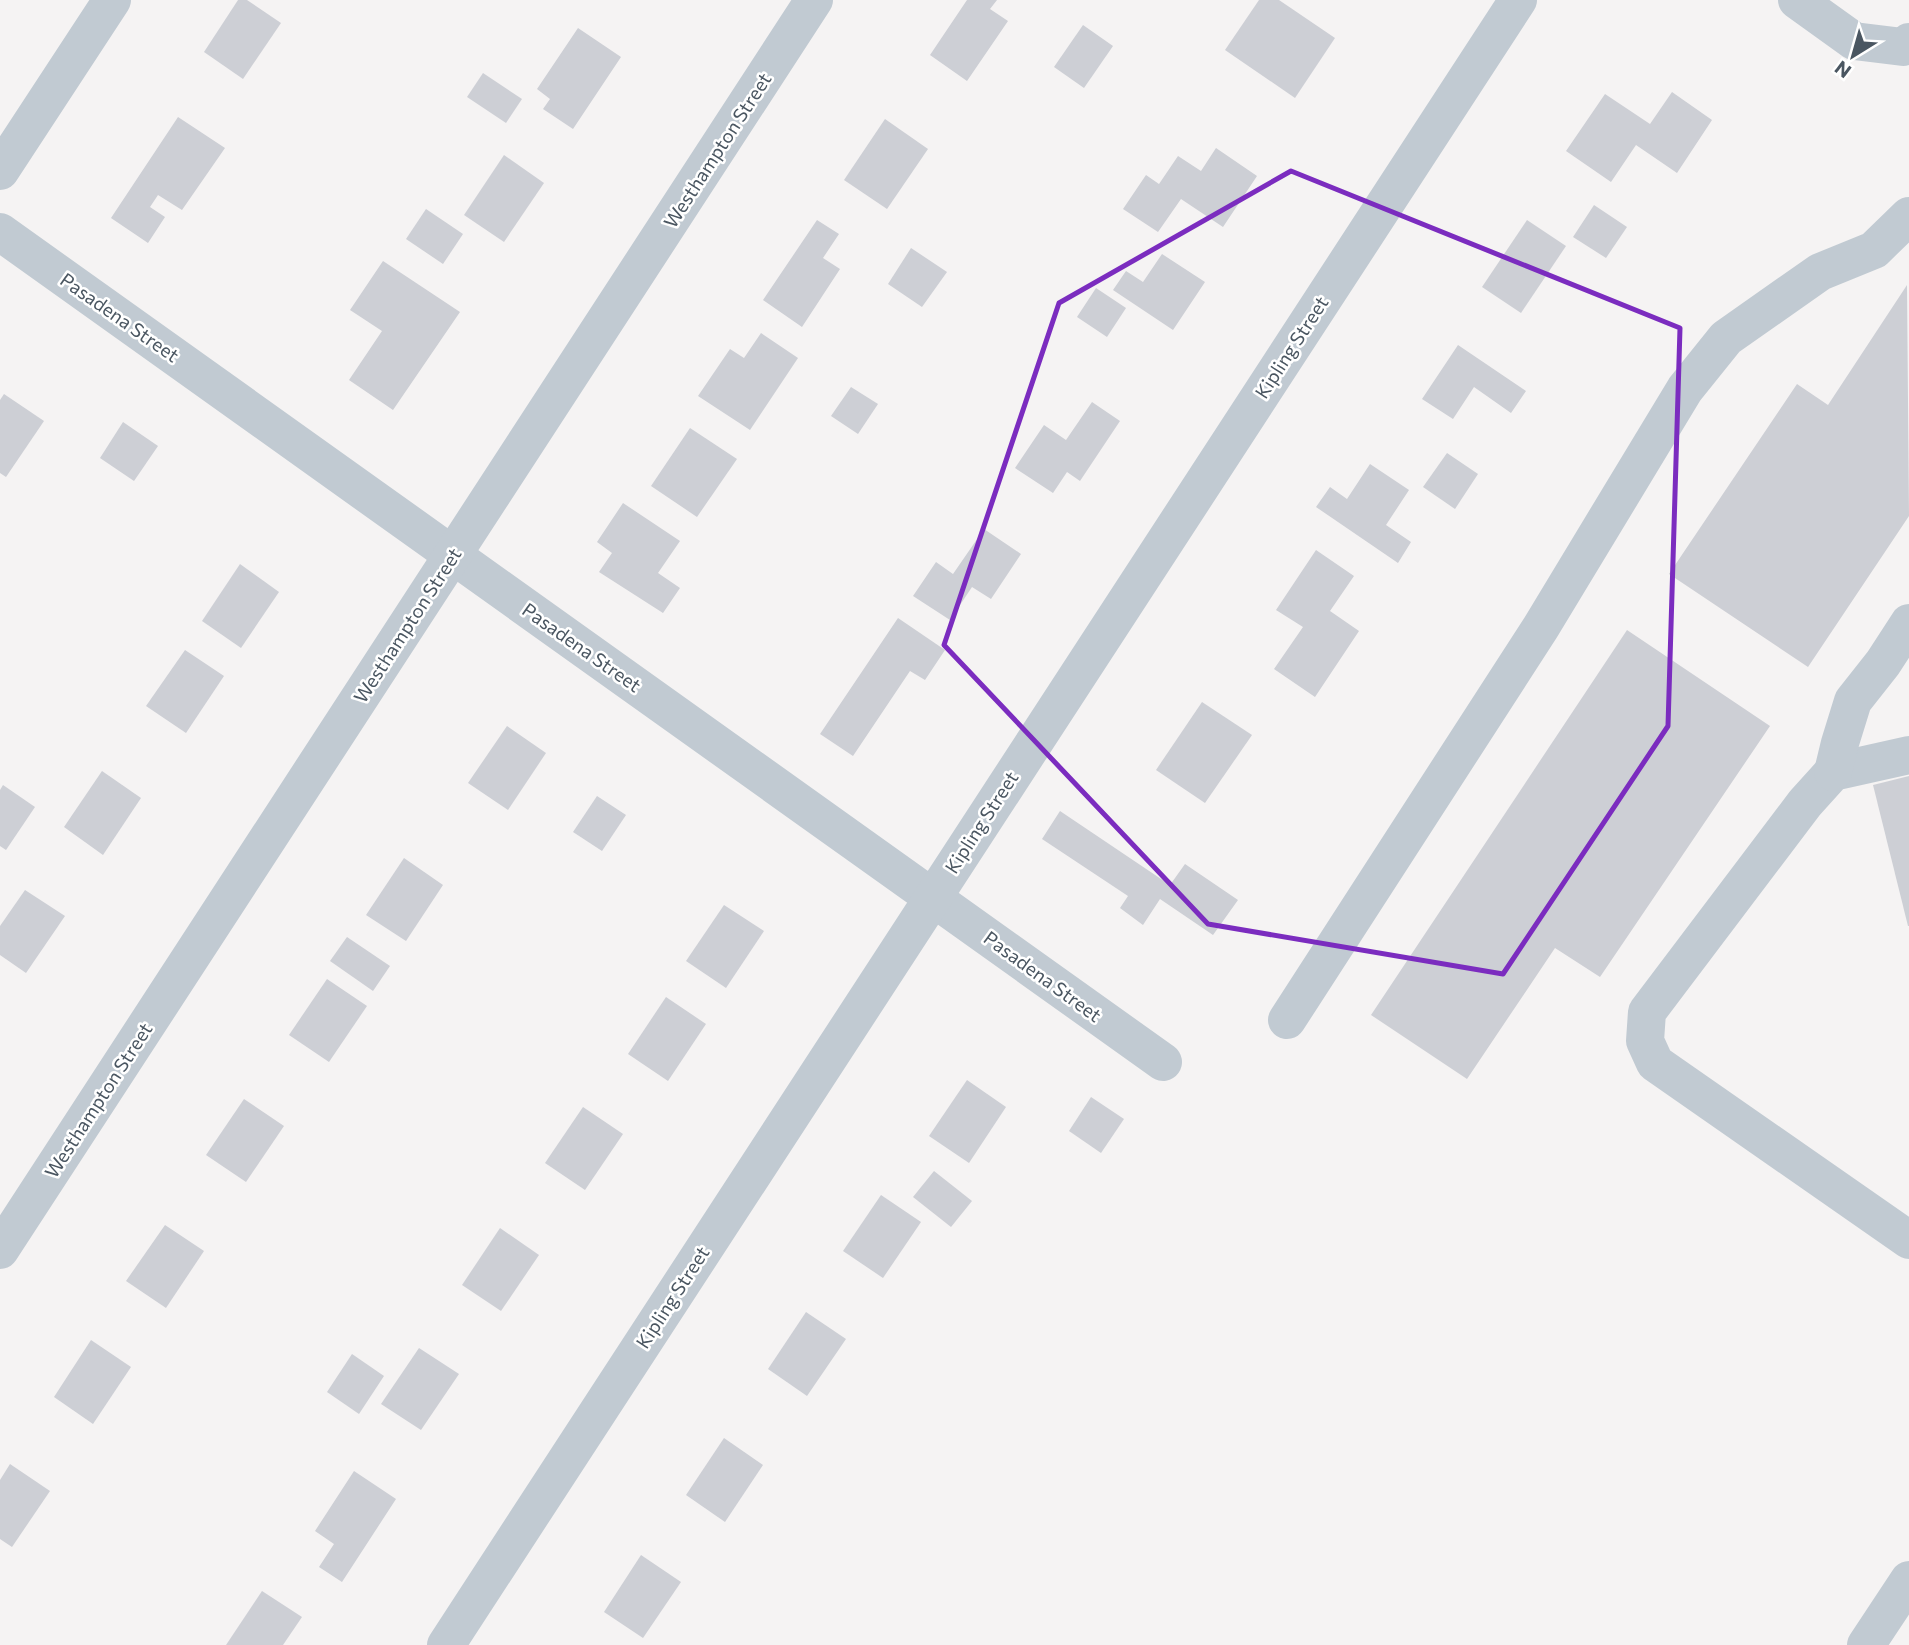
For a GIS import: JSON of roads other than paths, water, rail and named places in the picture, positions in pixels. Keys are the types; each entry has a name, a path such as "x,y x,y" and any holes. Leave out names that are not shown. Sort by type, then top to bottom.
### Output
{"street":[{"path":"0,171 111,0"},
{"name":"Westhampton Street","path":"0,1250 814,0"},
{"name":"Kipling Street","path":"446,1645 1518,0"},
{"path":"1797,0 1854,41 1903,47 1909,42"},
{"path":"1287,1020 1541,627 1685,389 1726,338 1820,272 1874,250 1909,216"},
{"name":"Pasadena Street","path":"0,232 1163,1062"},
{"path":"1909,623 1853,701 1833,772 1805,803 1647,1012 1645,1041 1655,1063 1909,1240"},
{"path":"1833,772 1909,755"},
{"path":"1866,1645 1909,1580"}]}
